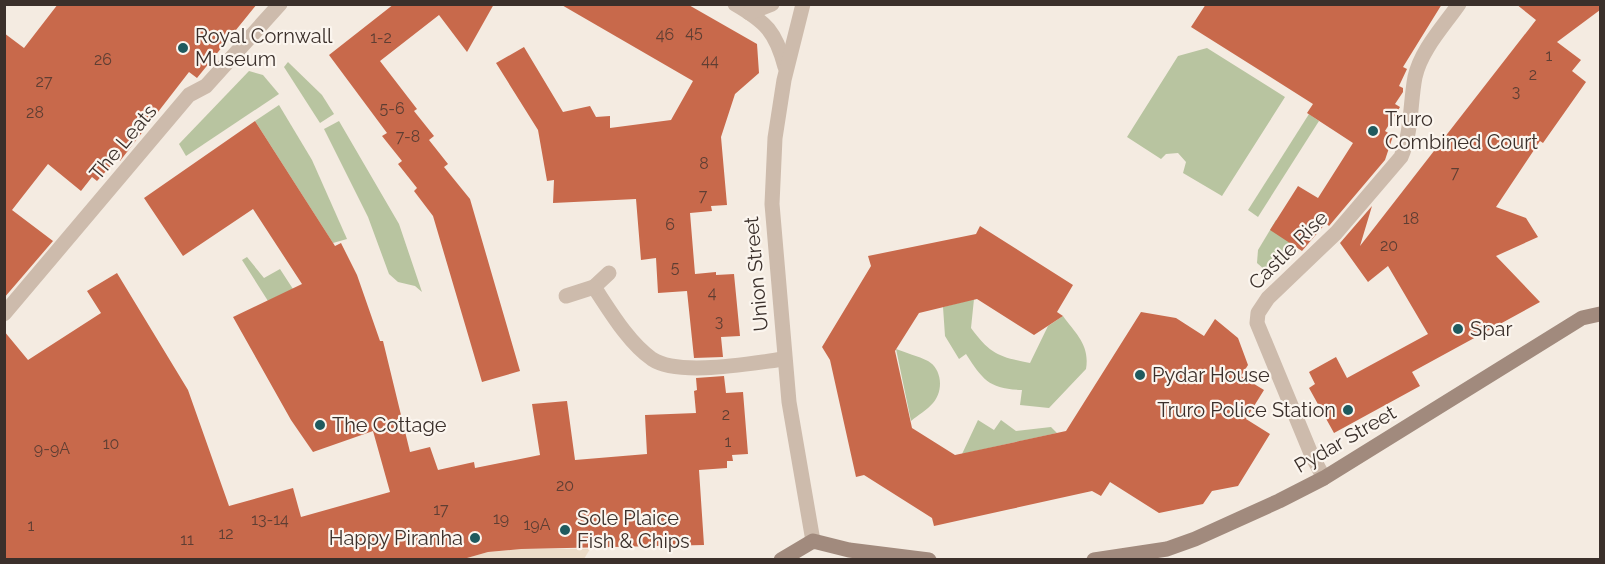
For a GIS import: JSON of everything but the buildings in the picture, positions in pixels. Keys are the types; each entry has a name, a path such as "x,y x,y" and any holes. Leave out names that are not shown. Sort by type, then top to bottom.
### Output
{"main road":[{"name":"Pydar Street","path":"1094,560 1167,549 1195,539 1324,478 1582,318 1600,314"},
{"path":"781,560 813,541 849,550 930,560"}],"street":[{"name":"The Leats","path":"4,314 189,95 206,86 280,4"},
{"path":"735,4 764,22 775,36 785,70"},
{"path":"750,13 772,4"},
{"name":"Union Street","path":"803,4 785,70 775,138 772,204 789,402 813,541"},
{"name":"Castle Rise","path":"1324,478 1312,456 1257,323 1258,312 1268,298 1336,233 1396,163 1406,142 1415,79 1420,62 1459,4"},
{"path":"566,296 594,287 609,273"},
{"path":"594,287 640,348 660,363 692,367 784,359"}],"green space":[{"path":"1207,48 1285,97 1222,196 1183,173 1186,162 1178,153 1166,154 1161,159 1127,137 1178,56"},
{"path":"288,62 322,95 334,114 320,123 284,67"},
{"path":"249,71 263,75 279,94 186,156 179,144"},
{"path":"279,105 312,160 347,239 333,243 255,121"},
{"path":"1309,114 1319,121 1258,217 1248,210"},
{"path":"339,121 399,224 422,292 415,286 398,282 389,274 368,217 324,129"},
{"path":"1276,220 1298,235 1295,246 1280,267 1265,270 1257,263 1258,250"},
{"path":"247,257 264,278 280,269 293,289 268,301 242,260"},
{"path":"974,299 971,328 990,349 1010,359 1030,363 1048,326 1063,316 1077,334 1086,353 1086,369 1049,408 1020,405 1022,390 994,385 982,377 966,354 959,359 945,336 943,307"},
{"path":"896,349 928,361 939,375 940,387 937,398 911,421"},
{"path":"978,420 994,430 1001,420 1016,431 1051,427 1057,433 962,454"}],"shaded area":[{"path":"521,549 590,549 584,559 460,560 488,552"}],"place":[{"name":"Royal Cornwall Museum","path":"183,48"},
{"name":"Truro Combined Court","path":"1373,131"},
{"name":"Spar","path":"1458,329"},
{"name":"Pydar House","path":"1140,375"},
{"name":"Truro Police Station","path":"1348,410"},
{"name":"The Cottage","path":"320,425"},
{"name":"Sole Plaice Fish & Chips","path":"565,530"},
{"name":"Happy Piranha","path":"475,538"}]}
